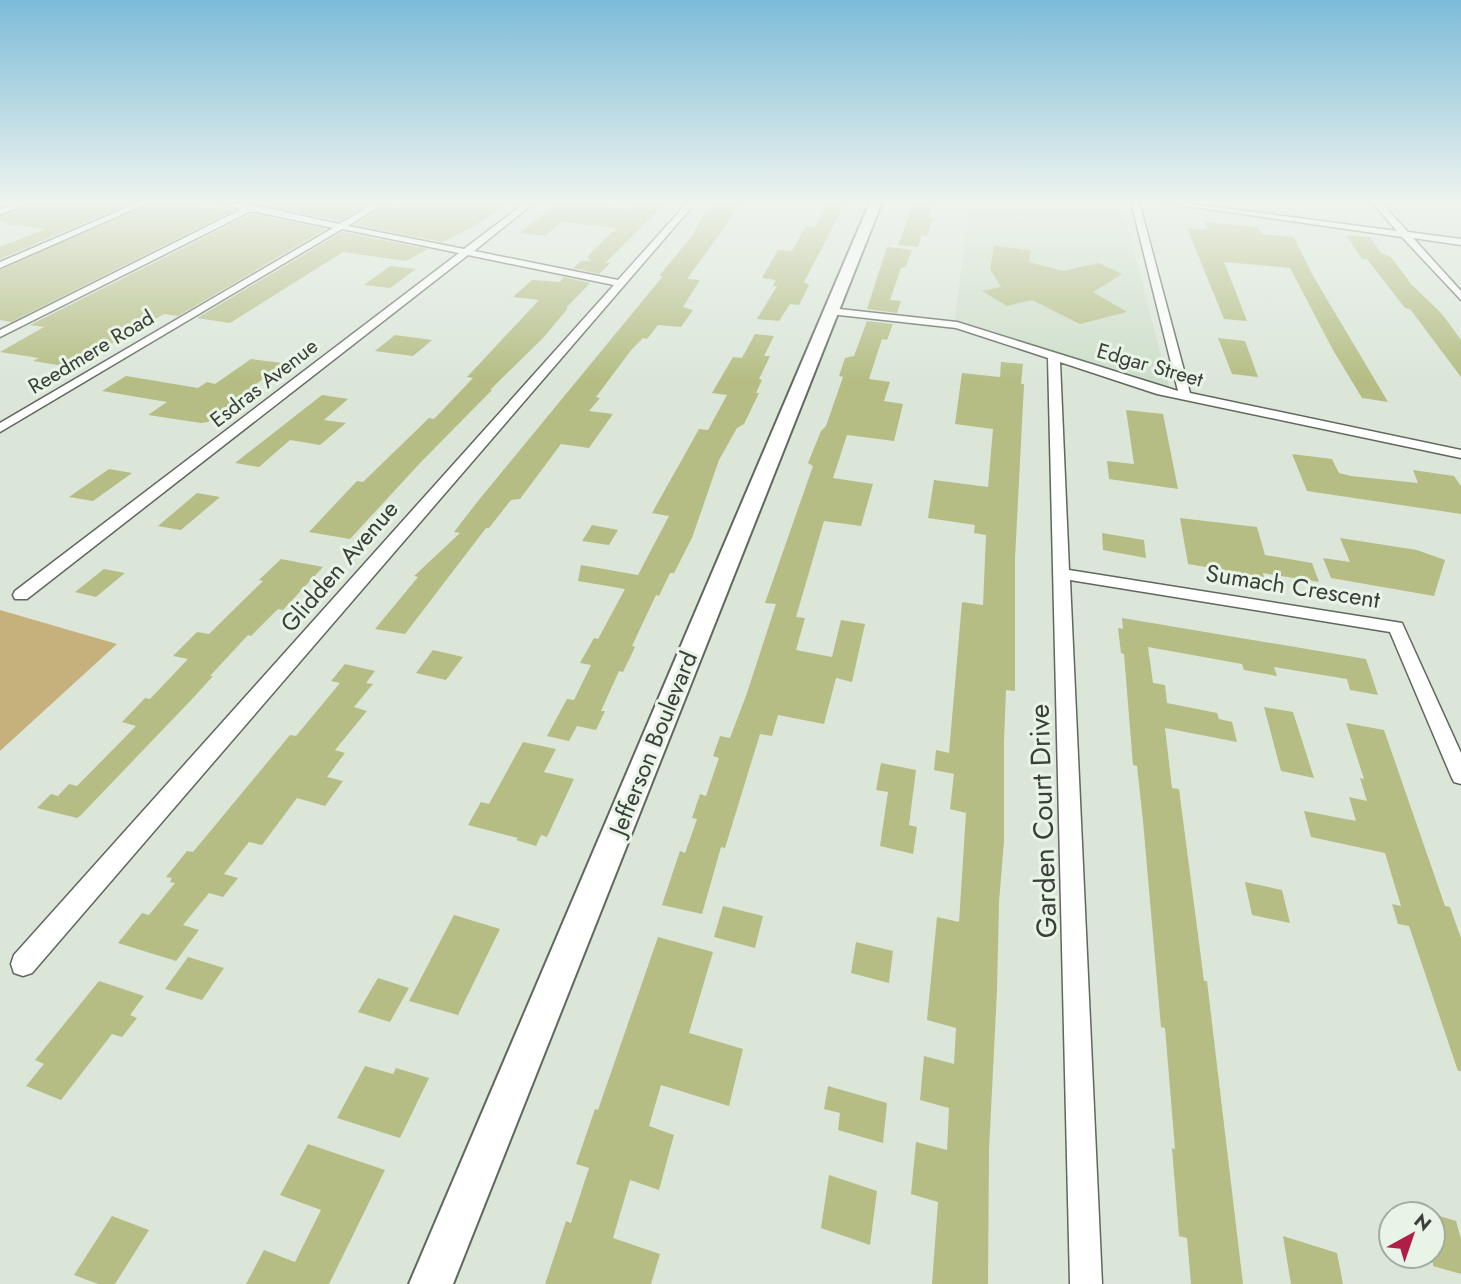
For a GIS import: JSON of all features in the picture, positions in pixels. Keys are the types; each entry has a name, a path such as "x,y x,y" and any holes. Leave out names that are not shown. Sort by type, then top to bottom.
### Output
{"street":[{"path":"0,334 143,262"},
{"name":"Reedmere Road","path":"0,428 280,262"},
{"name":"Esdras Avenue","path":"21,594 453,262"},
{"path":"515,262 620,283"},
{"name":"Glidden Avenue","path":"23,964 639,262"},
{"name":"Jefferson Boulevard","path":"431,1284 851,262"},
{"path":"1150,262 1185,396"},
{"path":"1430,262 1461,297"},
{"name":"Edgar Street","path":"830,311 957,325 1157,390 1461,454"},
{"name":"Garden Court Drive","path":"1054,357 1064,574 1086,1284"},
{"name":"Sumach Crescent","path":"1064,574 1396,627 1461,776"}],"shaded area":[{"path":"962,262 1137,262 1171,393 954,326"},
{"path":"0,610 117,644 0,751"}],"building":[{"path":"18,262 131,262 11,322 0,320 0,270"},
{"path":"156,262 270,262 178,316 164,314 70,367 33,361 39,358 0,352 44,327 30,325"},
{"path":"292,262 327,262 230,323 197,318"},
{"path":"580,262 610,263 599,274 573,268"},
{"path":"671,262 699,262 687,279 700,280 683,307 693,310 681,327 658,325 647,339 643,338 632,349 596,397 600,398 589,411 613,414 589,448 561,444 520,499 511,500 489,528 486,528 405,634 375,629 418,577 414,576 460,533 454,532 663,276 659,276"},
{"path":"771,262 815,262 804,282 809,285 799,305 790,304 779,321 757,319 777,286 773,286 776,280 762,278"},
{"path":"882,262 908,262 901,268 890,300 901,301 897,313 867,309"},
{"path":"991,262 1029,262 1063,271 1099,263 1122,274 1093,292 1127,312 1080,324 1032,300 1007,306 982,291 1001,287 990,269"},
{"path":"1201,262 1306,262 1388,402 1362,398 1333,350 1290,268 1224,262 1247,321 1224,319"},
{"path":"1369,262 1395,262 1411,284 1442,314 1461,340 1461,377 1410,309 1405,308"},
{"path":"390,266 416,269 390,288 364,285"},
{"path":"564,277 590,283 544,337 490,390 350,539 309,532 357,481 363,482 429,418 434,419 473,378 467,377 539,300 513,297 532,280 560,282"},
{"path":"867,321 893,324 887,340 882,339 869,379 890,382 884,401 903,404 894,441 847,435 833,478 873,484 861,526 824,521 796,617 805,618 796,650 832,657 841,620 865,624 852,682 836,678 824,724 778,715 772,736 760,734 725,848 721,847 702,914 662,905 680,851 685,853 697,819 692,818 700,794 706,796 719,758 713,756 720,736 730,738 747,693 776,604 765,603 813,466 808,463 821,431 826,426 843,377 839,376 845,358 854,356"},
{"path":"755,334 774,336 764,356 770,356 759,379 762,380 756,393 759,393 744,424 737,428 719,460 692,538 674,573 670,573 659,596 656,595 632,646 635,647 623,672 619,671 601,711 605,711 596,730 577,726 569,741 547,736 567,699 574,700 591,665 580,663 594,638 598,639 625,589 578,581 581,565 638,575 669,516 652,513 699,429 708,430 727,395 712,393 733,357 742,358"},
{"path":"395,335 432,340 413,356 375,351"},
{"path":"1218,338 1245,341 1258,377 1232,374"},
{"path":"251,359 283,363 208,422 148,415 167,402 102,391 126,376 198,388 207,382 215,384"},
{"path":"1001,362 1023,364 1021,384 1024,384 1015,559 1015,691 1006,690 1004,841 989,1151 988,1284 932,1284 938,1202 911,1194 916,1142 947,1150 949,1108 920,1100 924,1056 954,1064 956,1028 927,1020 937,917 959,922 966,813 950,809 954,774 934,770 936,750 949,753 962,602 983,605 986,535 974,533 975,525 928,518 934,480 988,487 993,429 955,424 962,373 1000,377"},
{"path":"322,395 348,399 324,420 346,423 320,445 290,440 259,467 235,463"},
{"path":"1126,410 1163,414 1178,489 1109,479 1107,461 1134,464"},
{"path":"1292,454 1332,459 1339,473 1351,476 1418,483 1413,470 1454,476 1461,486 1461,514 1307,491"},
{"path":"109,469 132,473 93,501 69,497"},
{"path":"197,493 220,497 181,530 158,526"},
{"path":"1180,518 1257,527 1265,555 1312,563 1319,582 1263,573 1264,577 1188,564"},
{"path":"592,525 618,530 609,545 582,541"},
{"path":"1102,533 1144,540 1146,558 1103,550"},
{"path":"1340,538 1417,550 1445,560 1434,596 1331,578 1323,558 1350,562"},
{"path":"281,559 323,567 283,610 278,609 251,636 248,635 194,697 81,815 77,818 37,808 51,794 58,796 69,784 77,786 136,726 122,722 145,698 150,699 188,659 173,656 197,632 209,634 263,581 259,580"},
{"path":"104,569 125,573 96,597 75,592"},
{"path":"1122,618 1366,659 1378,695 1350,690 1347,679 1274,667 1277,676 1244,670 1242,664 1148,647 1153,683 1165,685 1167,703 1217,713 1219,719 1232,722 1237,742 1165,728 1172,788 1179,789 1204,981 1207,981 1243,1284 1191,1284 1187,1238 1179,1236 1165,1028 1161,1027 1143,821 1137,766 1133,765 1124,654 1121,653 1118,628 1123,629"},
{"path":"433,650 463,657 446,680 416,673"},
{"path":"345,664 375,671 366,683 373,684 354,707 367,711 335,750 345,753 327,777 343,781 325,806 297,798 262,845 249,842 224,874 238,878 223,897 209,893 183,925 199,930 176,961 118,943 142,913 149,915 175,883 170,882 172,878 166,877 187,851 193,852 290,735 296,736 340,683 331,681"},
{"path":"1264,707 1293,712 1314,778 1281,771"},
{"path":"1346,723 1384,730 1445,906 1450,907 1461,938 1461,1071 1458,1071 1409,926 1398,924 1392,904 1401,906 1385,853 1311,837 1304,811 1356,821 1349,797 1367,801 1360,778 1364,779"},
{"path":"523,742 556,749 544,772 574,779 547,837 541,835 536,846 516,840 518,838 468,825 481,802 489,804"},
{"path":"881,763 916,770 909,825 917,827 913,854 880,846 888,792 876,790"},
{"path":"1245,882 1282,890 1290,923 1252,915"},
{"path":"723,906 763,916 755,948 714,937"},
{"path":"454,915 500,929 458,1015 409,1001"},
{"path":"658,937 713,952 689,1033 743,1049 729,1106 661,1085 649,1126 674,1135 659,1190 630,1180 613,1238 660,1254 651,1284 545,1284 566,1221 571,1223 589,1168 576,1164 595,1109 598,1110"},
{"path":"856,942 893,951 889,983 851,973"},
{"path":"188,957 224,968 202,1000 165,989"},
{"path":"378,978 409,988 390,1022 358,1012"},
{"path":"99,981 144,996 130,1015 137,1018 122,1037 112,1034 61,1100 26,1086 44,1064 35,1060"},
{"path":"365,1066 393,1074 396,1068 429,1078 400,1138 337,1118"},
{"path":"828,1086 887,1103 883,1143 838,1130 840,1113 824,1109"},
{"path":"308,1144 385,1170 329,1284 246,1284 264,1250 295,1262 321,1210 280,1195"},
{"path":"829,1175 877,1191 870,1245 821,1228"},
{"path":"112,1216 149,1230 115,1284 98,1284 74,1275"},
{"path":"1447,1218 1456,1221 1461,1239 1461,1274 1447,1270"},
{"path":"1283,1236 1337,1253 1343,1284 1291,1284"}]}
